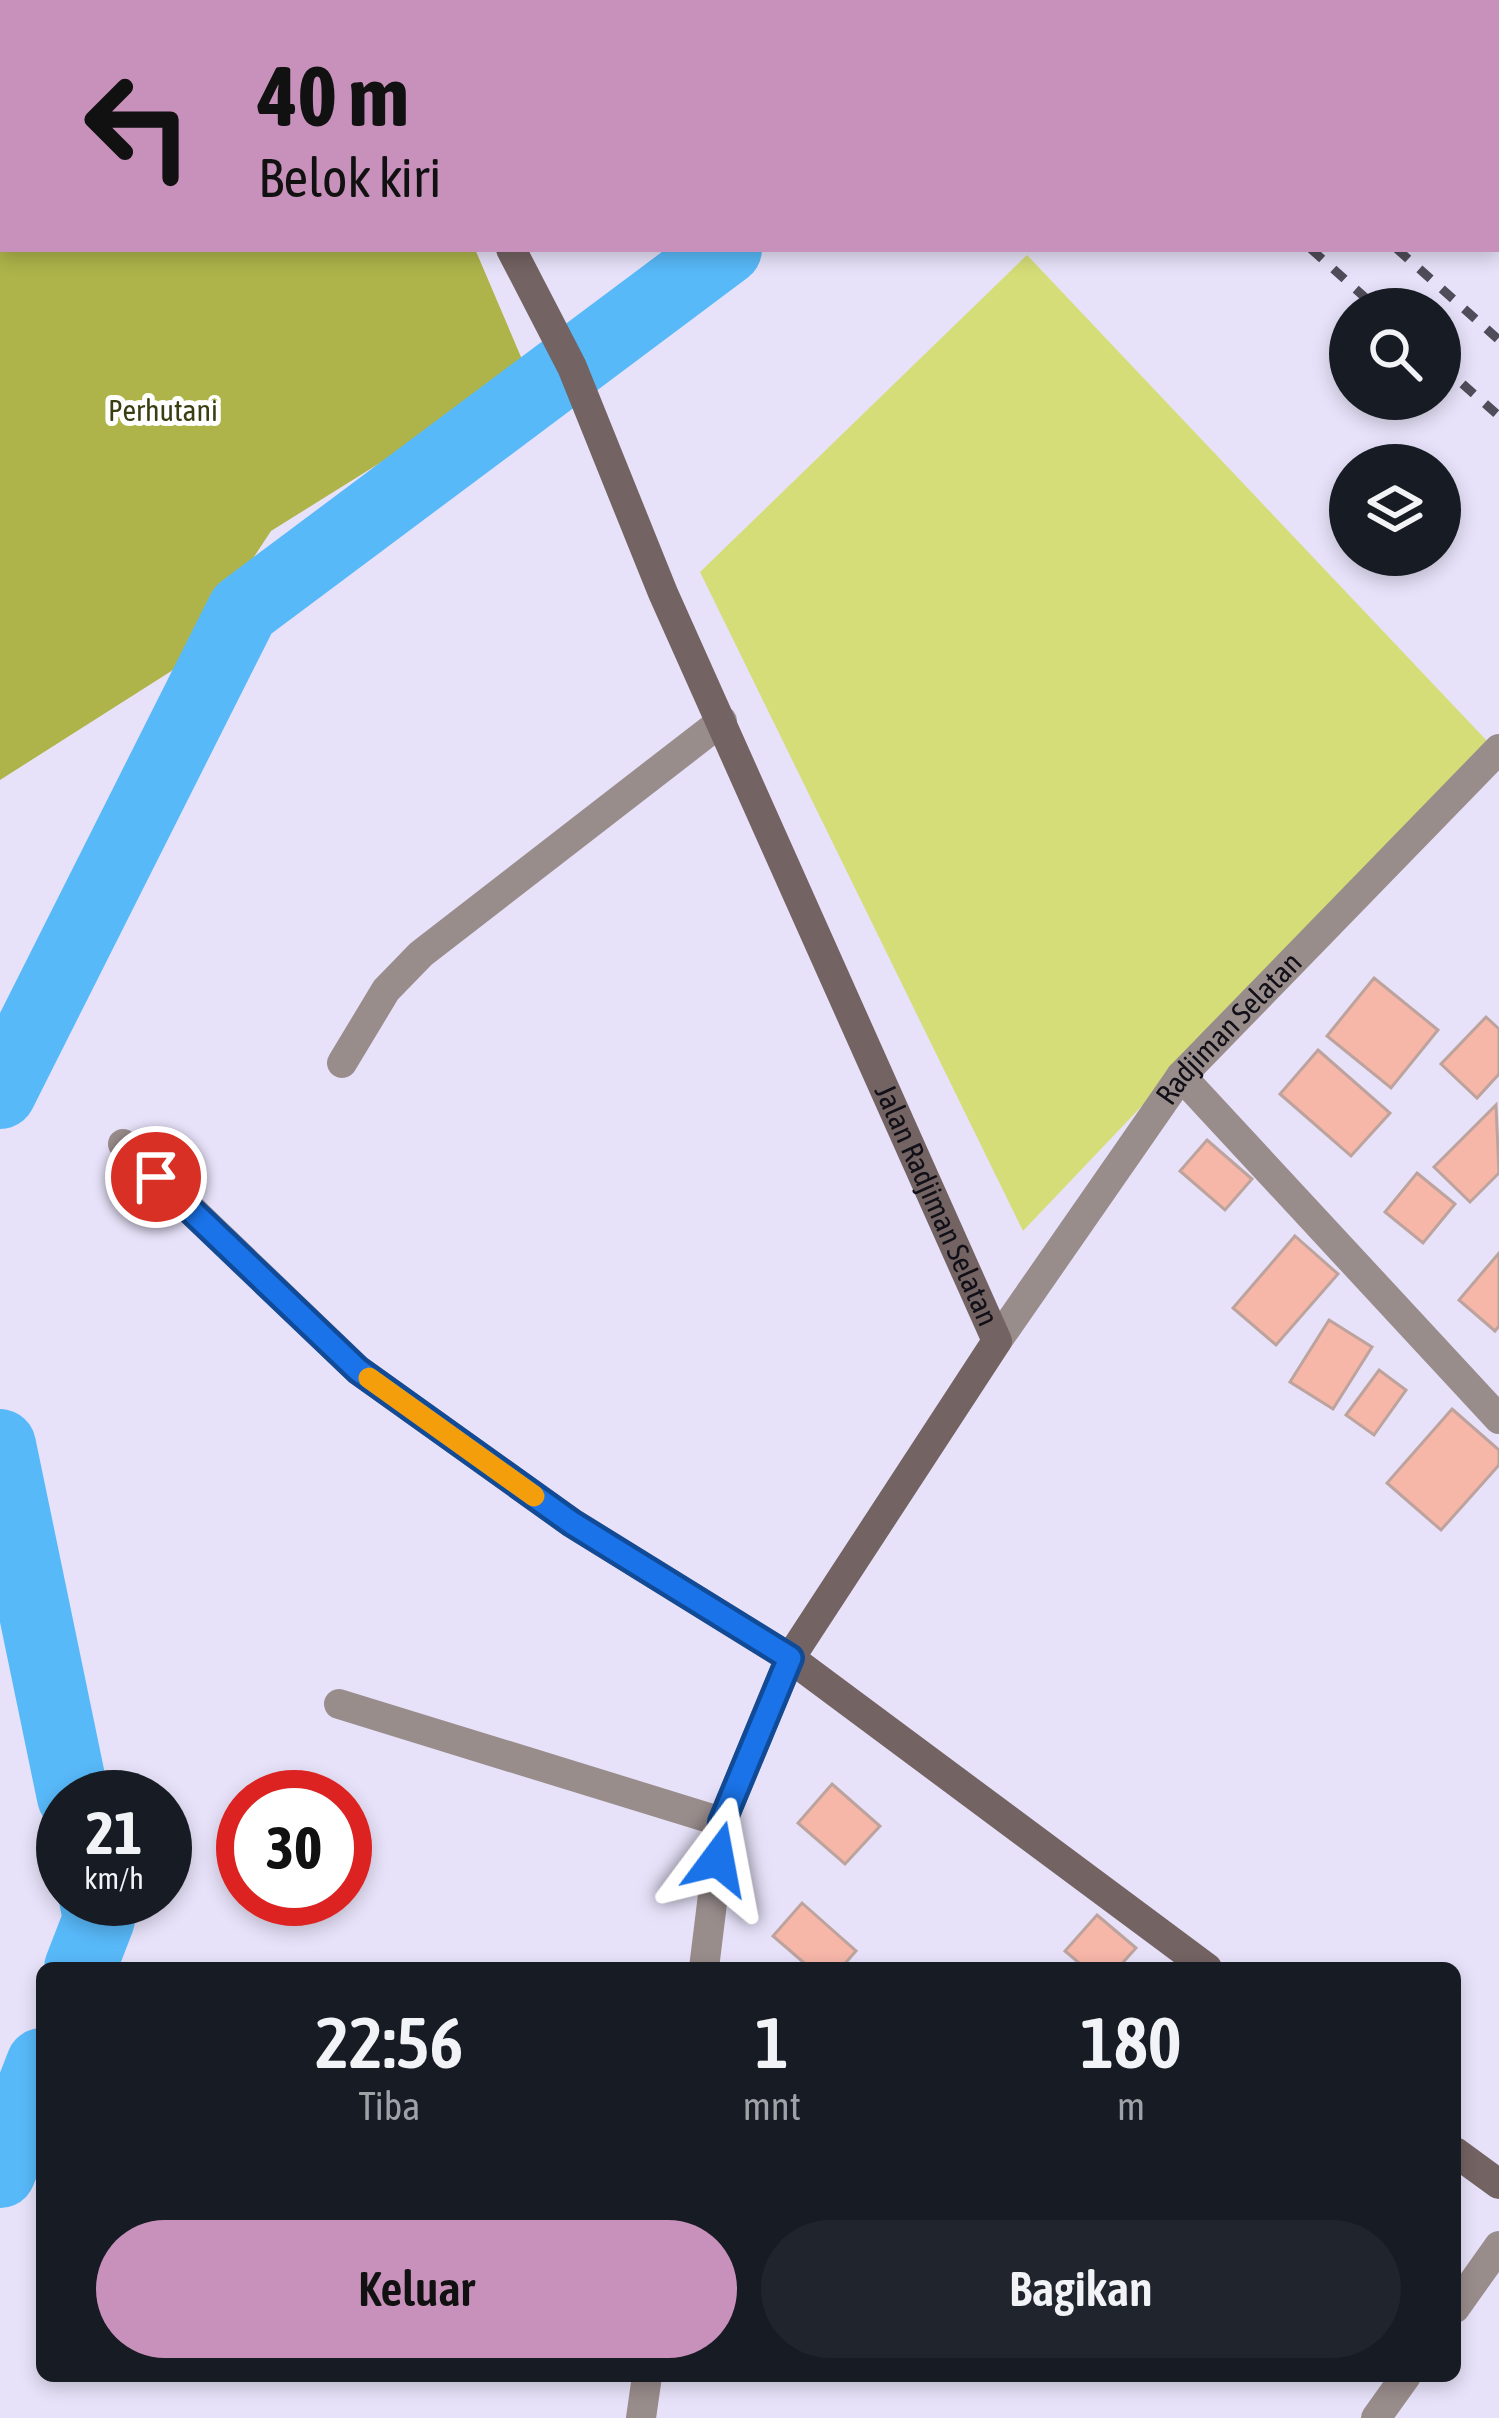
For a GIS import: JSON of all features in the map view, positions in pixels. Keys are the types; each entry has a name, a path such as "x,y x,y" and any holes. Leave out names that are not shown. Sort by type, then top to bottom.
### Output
{"street":[{"name":"Jalan Radjiman Selatan","path":"513,252 572,368 663,593 997,1341 790,1658"},
{"path":"342,1063 386,990 421,954 722,721"},
{"name":"Radjiman Selatan","path":"997,1341 1181,1076 1499,749"},
{"path":"1181,1076 1499,1419"},
{"path":"123,1144 358,1370 572,1523 790,1658 1200,1962"},
{"path":"705,1962 722,1822 790,1658"},
{"path":"339,1704 722,1822"},
{"path":"1461,2156 1499,2184"},
{"path":"1461,2300 1499,2246"},
{"path":"641,2418 646,2382"},
{"path":"1376,2418 1402,2382"}],"green space":[{"name":"Perhutani","path":"0,252 476,252 527,371 271,531 184,663 0,780"},
{"path":"1027,255 1488,742 1023,1231 700,572"}],"building":[{"path":"1374,978 1438,1030 1391,1088 1327,1036"},
{"path":"1486,1017 1499,1029 1499,1074 1477,1098 1441,1064"},
{"path":"1318,1050 1390,1113 1351,1156 1280,1094"},
{"path":"1496,1105 1499,1173 1470,1202 1434,1167"},
{"path":"1207,1140 1252,1179 1225,1210 1180,1171"},
{"path":"1417,1173 1455,1204 1423,1243 1385,1212"},
{"path":"1295,1236 1338,1274 1276,1345 1233,1308"},
{"path":"1499,1253 1499,1326 1495,1331 1459,1300"},
{"path":"1329,1320 1372,1347 1333,1409 1290,1382"},
{"path":"1379,1370 1406,1390 1374,1435 1346,1415"},
{"path":"1452,1409 1499,1450 1499,1465 1441,1530 1387,1483"},
{"path":"832,1784 880,1826 845,1864 798,1823"},
{"path":"802,1903 856,1951 846,1962 803,1962 773,1936"},
{"path":"1097,1915 1136,1948 1123,1962 1078,1962 1065,1951"}],"waterway":[{"path":"0,1093 243,610 722,252"},
{"path":"0,1445 67,1770"},
{"path":"82,1962 96,1926"},
{"path":"0,2172 36,2079"}],"railway":[{"path":"1314,252 1355,288"},
{"path":"1400,252 1499,340"},
{"path":"1461,383 1499,416"}],"slow traffic":[{"path":"369,1378 534,1496"}],"route":[{"path":"156,1177 358,1370 572,1523 790,1658 722,1822 718,1859"}]}
